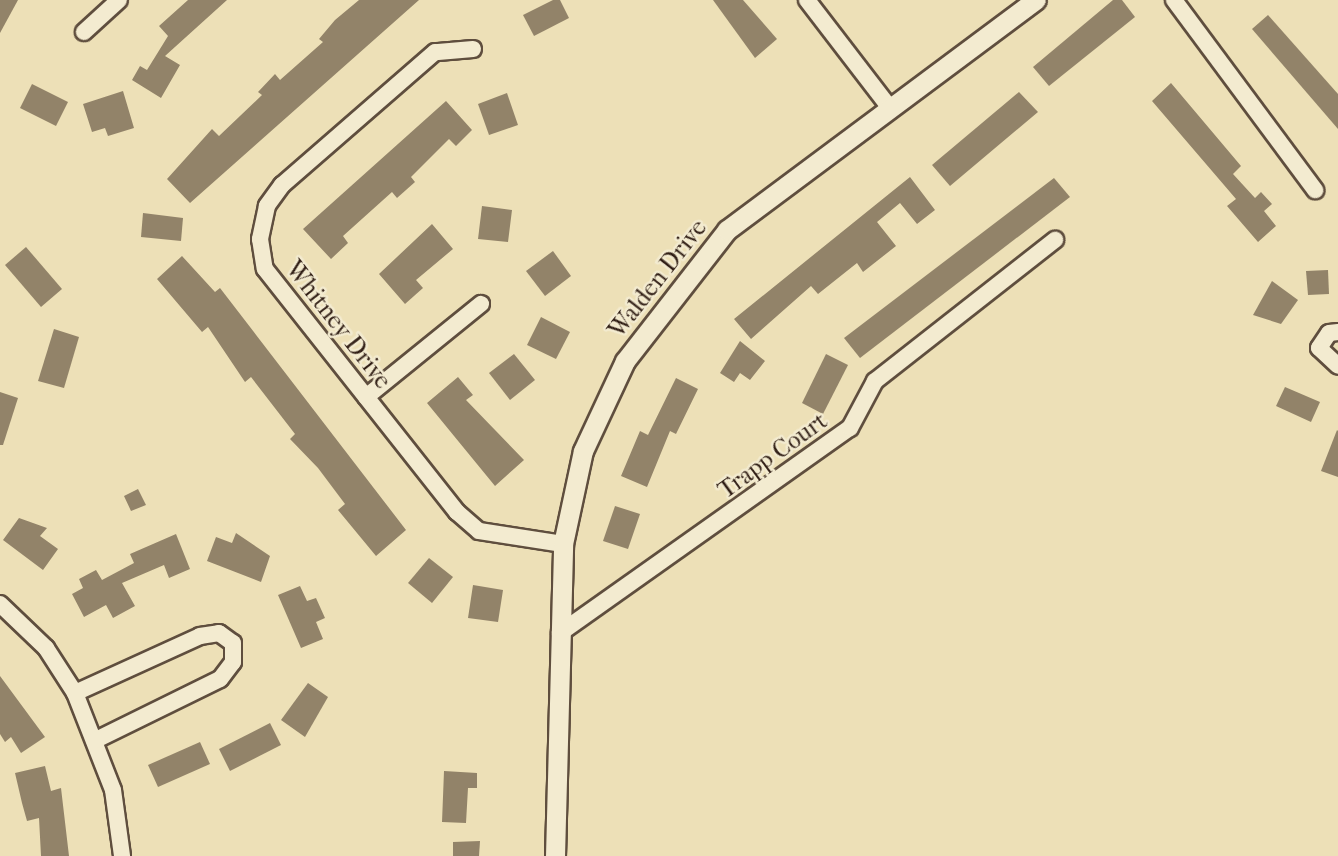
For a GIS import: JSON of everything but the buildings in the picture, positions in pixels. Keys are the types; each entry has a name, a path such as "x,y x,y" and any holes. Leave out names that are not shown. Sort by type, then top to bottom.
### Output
{"street":[{"path":"84,32 119,0"},
{"path":"807,0 890,108"},
{"path":"1174,0 1315,190"},
{"name":"Walden Drive","path":"555,856 563,544 583,451 625,361 670,296 727,230 1026,3"},
{"name":"Whitney Drive","path":"473,49 435,52 282,185 267,206 260,239 265,269 457,512 479,531 563,544"},
{"name":"Trapp Court","path":"559,633 850,428 875,381 1055,240"},
{"path":"366,397 481,304"},
{"path":"1338,332 1329,333 1319,348 1338,366"},
{"path":"0,604 46,648 75,693 96,740 113,790 122,856"},
{"path":"75,693 200,636 219,633 233,643 233,662 220,679 96,740"}]}
